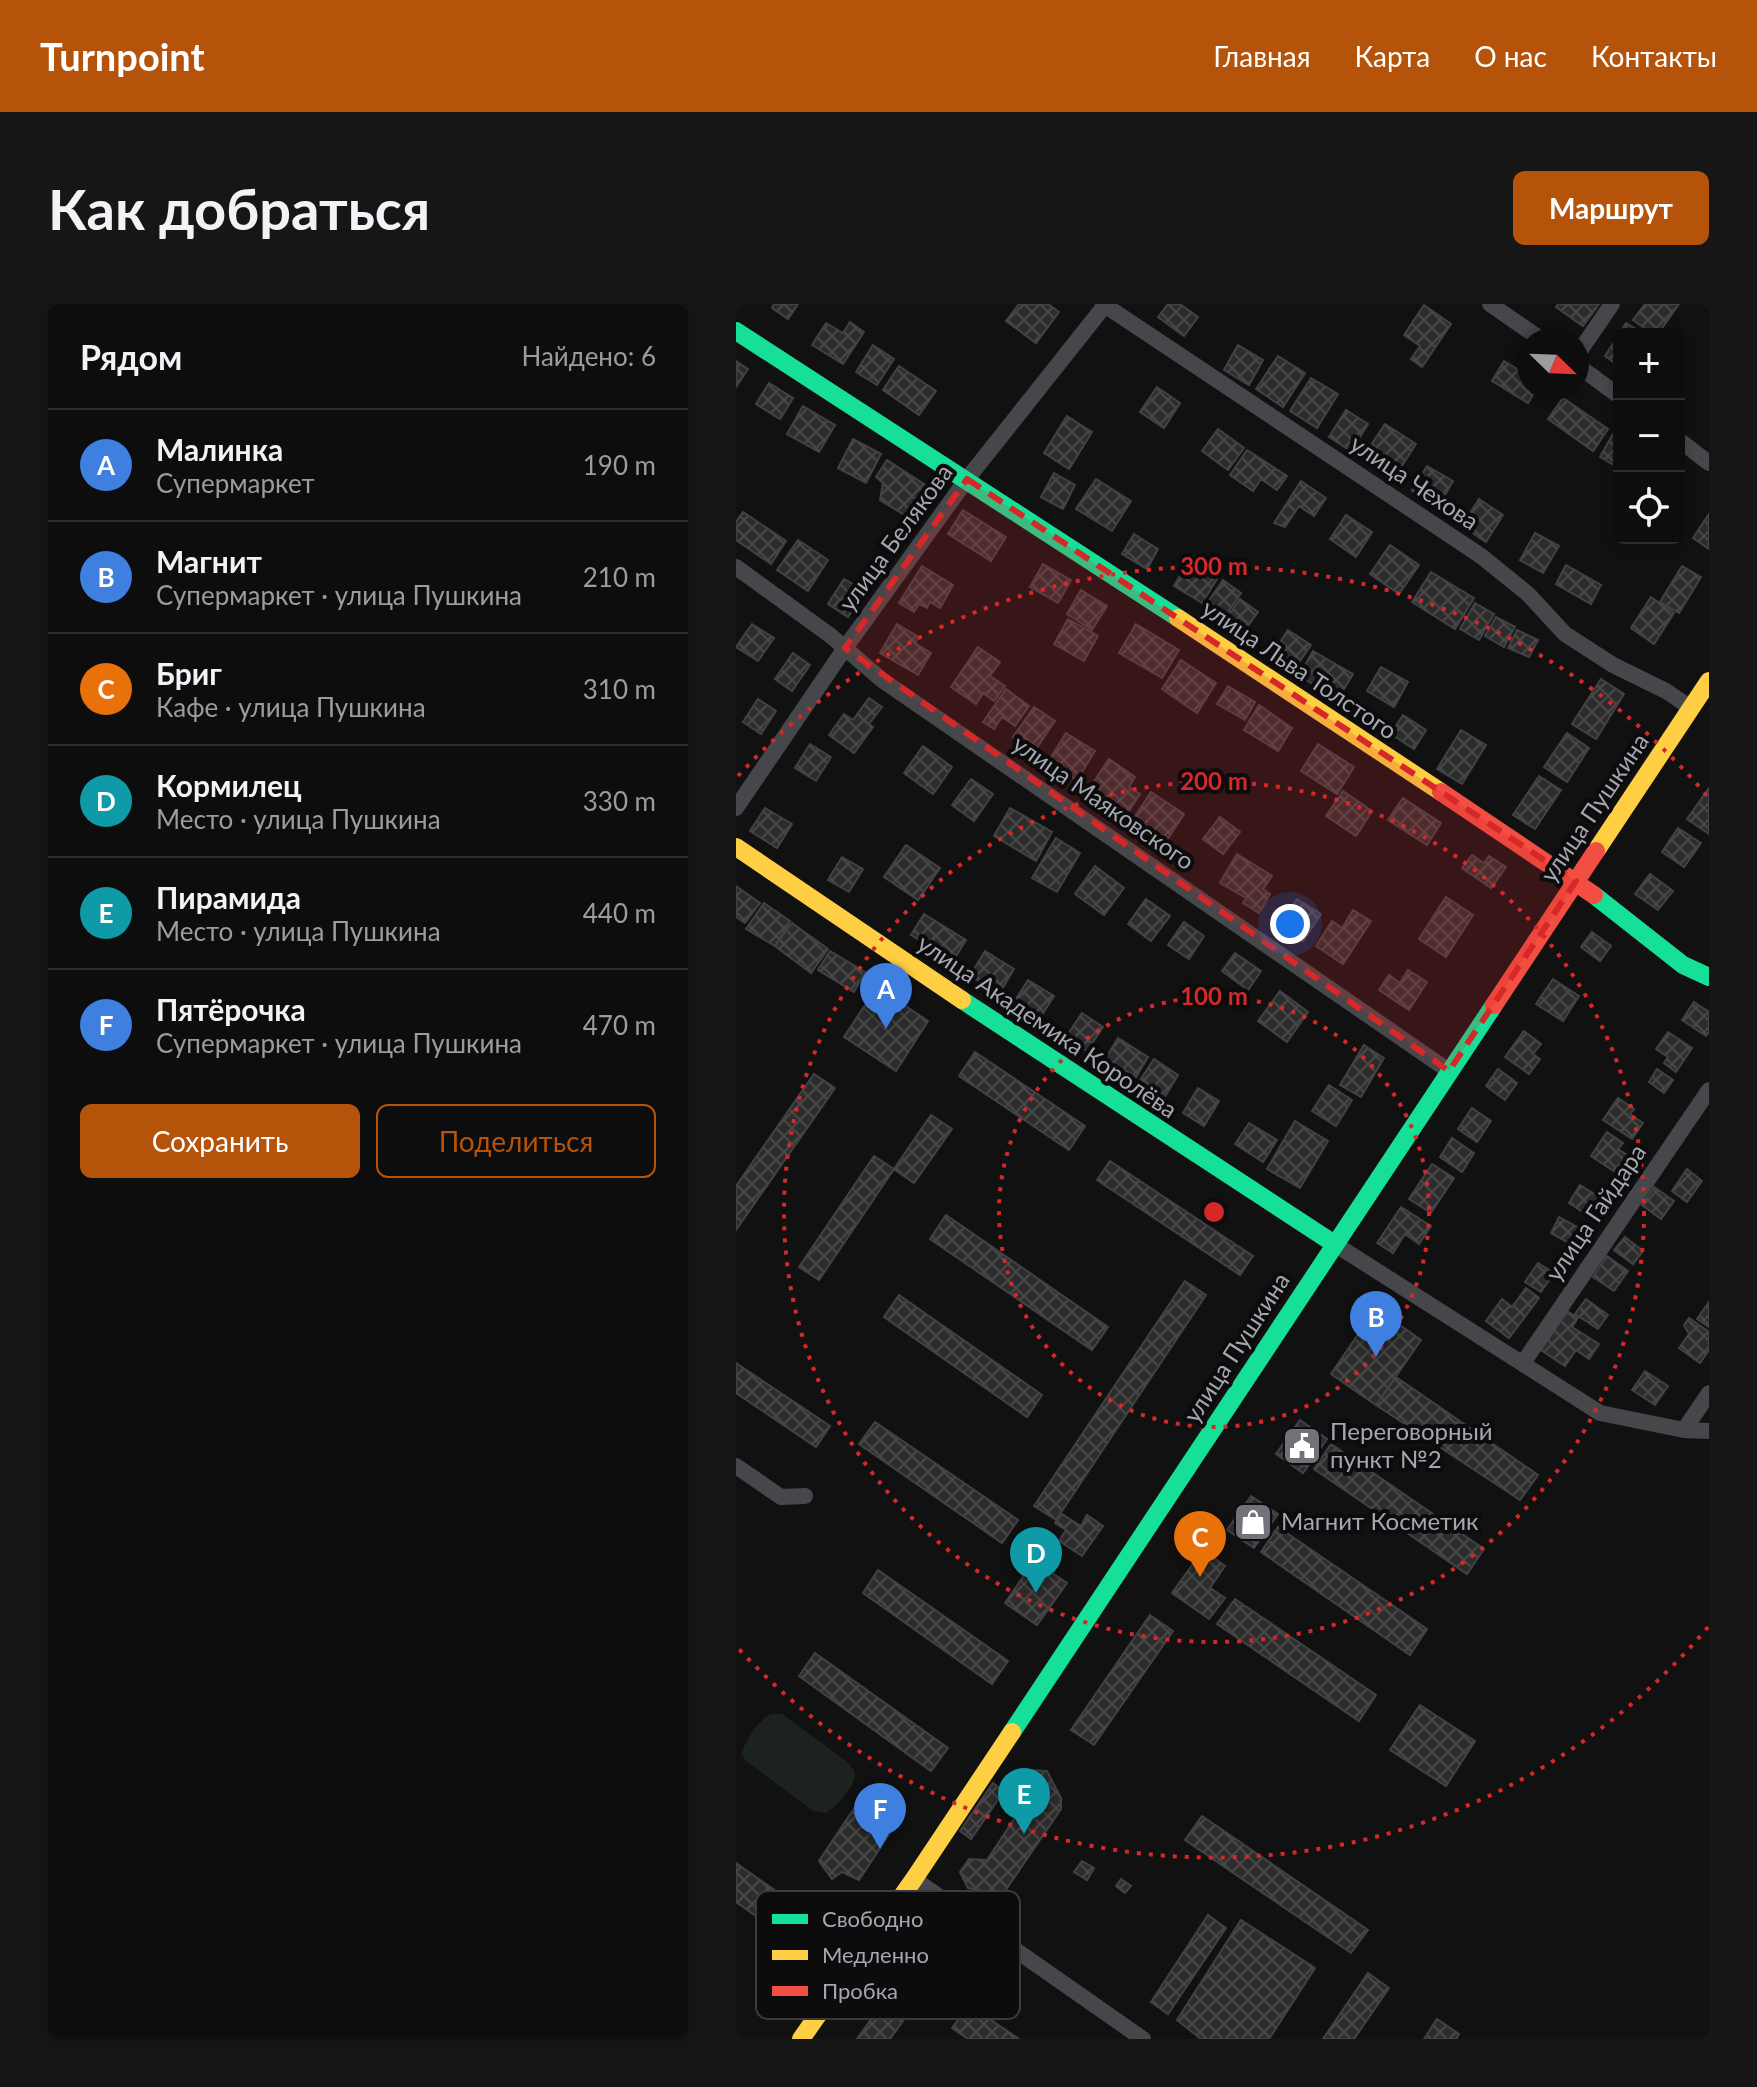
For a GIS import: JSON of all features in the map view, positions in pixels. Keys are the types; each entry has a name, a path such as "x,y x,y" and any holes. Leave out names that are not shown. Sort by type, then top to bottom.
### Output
{"street":[{"name":"улица Белякова","path":"736,808 845,648 967,479 1105,304"},
{"name":"улица Чехова","path":"1105,304 1481,556 1528,594 1565,634 1613,665 1666,691 1691,708"},
{"path":"1490,304 1525,328"},
{"path":"1589,338 1612,304"},
{"name":"улица Льва Толстого","path":"736,331 967,479 1576,881 1683,965 1709,977"},
{"path":"1589,374 1613,392"},
{"path":"1685,445 1709,463"},
{"name":"улица Маяковского","path":"736,567 845,648 882,680 1449,1071"},
{"name":"улица Пушкина","path":"906,1891 1709,681"},
{"name":"улица Академика Королёва","path":"736,847 969,1005 1333,1243"},
{"name":"улица Гайдара","path":"1523,1363 1709,1090"},
{"path":"1333,1243 1600,1413 1684,1430 1709,1431"},
{"path":"1684,1430 1709,1393"},
{"path":"736,1466 781,1497 805,1496"},
{"path":"914,1879 931,1891"},
{"path":"1020,1953 1143,2039"},
{"name":"улица Пушкина","path":"801,2039 815,2019"}],"highlighted area":[{"path":"967,479 1576,881 1449,1071 845,648"}],"shaded area":[{"path":"771,1714 782,1714 854,1770 850,1788 826,1813 813,1811 746,1761 741,1753 757,1726"}],"building":[{"path":"774,304 798,304 788,319 772,308"},
{"path":"1019,304 1048,304 1059,312 1036,343 1006,321"},
{"path":"1168,304 1180,304 1198,317 1184,336 1158,317"},
{"path":"1558,304 1599,304 1583,326 1556,307"},
{"path":"1645,304 1679,304 1662,328 1644,328 1633,320"},
{"path":"1424,305 1451,324 1422,367 1411,359 1420,346 1404,335"},
{"path":"850,322 864,332 843,364 812,345 826,323 843,333"},
{"path":"1613,343 1613,362 1605,356"},
{"path":"873,345 894,359 877,385 856,372"},
{"path":"1238,345 1263,360 1249,385 1224,370"},
{"path":"1278,356 1305,373 1283,407 1256,389"},
{"path":"736,361 748,369 736,387"},
{"path":"1504,361 1517,369 1517,396 1492,381"},
{"path":"899,366 936,391 919,415 883,390"},
{"path":"1311,378 1338,394 1317,428 1290,411"},
{"path":"769,383 793,398 780,419 756,404"},
{"path":"1157,387 1180,403 1164,428 1140,412"},
{"path":"1562,400 1566,400 1608,429 1593,451 1548,419"},
{"path":"803,406 835,425 819,452 787,434"},
{"path":"1346,410 1368,424 1351,451 1329,437"},
{"path":"1067,416 1092,432 1069,469 1044,453"},
{"path":"1385,424 1416,444 1394,478 1363,457"},
{"path":"1218,429 1244,448 1228,470 1202,451"},
{"path":"1613,434 1613,465 1600,457"},
{"path":"853,439 881,454 866,483 838,468"},
{"path":"1247,450 1287,476 1277,490 1261,479 1253,491 1230,475"},
{"path":"887,460 927,486 906,516 880,500 883,483 876,477"},
{"path":"1427,466 1453,481 1438,507 1412,491"},
{"path":"1054,473 1075,485 1063,509 1041,497"},
{"path":"1096,479 1131,501 1112,531 1076,509"},
{"path":"1301,481 1326,498 1314,516 1299,506 1285,527 1274,523"},
{"path":"1479,499 1503,515 1486,542 1462,526"},
{"path":"963,510 1006,537 991,561 948,534"},
{"path":"743,512 786,541 771,564 736,540 736,522"},
{"path":"1709,514 1709,549 1693,538"},
{"path":"1346,515 1372,532 1356,557 1330,539"},
{"path":"1535,533 1559,546 1543,573 1520,560"},
{"path":"1134,534 1158,549 1147,569 1122,554"},
{"path":"798,540 828,560 808,591 777,570"},
{"path":"1390,545 1419,565 1399,594 1370,574"},
{"path":"1188,562 1217,579 1202,603 1174,586"},
{"path":"1043,564 1071,580 1058,603 1030,587"},
{"path":"1566,565 1601,585 1591,604 1556,584"},
{"path":"922,566 953,585 940,608 930,602 927,608 919,604 914,612 899,603"},
{"path":"1682,566 1701,577 1679,613 1660,602"},
{"path":"1431,572 1474,598 1455,629 1412,602"},
{"path":"844,579 865,591 848,617 828,604"},
{"path":"1223,580 1241,593 1224,618 1206,605"},
{"path":"1081,590 1107,606 1092,630 1067,614"},
{"path":"1651,597 1674,613 1654,644 1631,628"},
{"path":"1240,599 1258,612 1242,634 1225,621"},
{"path":"1475,603 1494,614 1479,640 1460,629"},
{"path":"1496,617 1515,627 1504,647 1485,636"},
{"path":"1068,619 1098,636 1084,661 1054,644"},
{"path":"752,624 774,638 758,661 736,647"},
{"path":"897,624 919,637 915,643 931,653 918,675 880,653"},
{"path":"1136,624 1179,650 1162,678 1119,653"},
{"path":"1288,630 1311,645 1293,671 1271,656"},
{"path":"1517,630 1538,640 1529,657 1508,648"},
{"path":"978,647 1000,662 990,676 1005,686 994,701 983,693 976,704 951,687"},
{"path":"1313,651 1353,674 1338,699 1299,676"},
{"path":"793,653 810,665 792,691 775,679"},
{"path":"1181,660 1216,683 1197,713 1162,689"},
{"path":"1381,667 1408,682 1394,707 1367,691"},
{"path":"1601,679 1624,694 1596,739 1572,724"},
{"path":"1228,686 1255,702 1245,720 1217,704"},
{"path":"1006,689 1029,706 1015,726 1002,717 994,729 983,722"},
{"path":"869,698 882,707 869,724 873,727 854,753 829,735 844,714 853,720"},
{"path":"758,699 776,711 761,734 743,722"},
{"path":"1259,705 1292,728 1278,751 1244,730"},
{"path":"1034,707 1055,721 1034,752 1013,737"},
{"path":"1403,715 1426,730 1414,749 1391,734"},
{"path":"1461,730 1486,745 1462,784 1437,769"},
{"path":"1066,733 1095,751 1077,780 1048,762"},
{"path":"1567,733 1589,748 1567,782 1544,767"},
{"path":"810,744 831,757 816,781 795,768"},
{"path":"1318,744 1354,767 1337,794 1301,771"},
{"path":"923,746 952,767 933,794 904,773"},
{"path":"1109,759 1135,777 1129,787 1140,794 1125,817 1087,792"},
{"path":"1539,776 1561,790 1535,829 1513,815"},
{"path":"971,779 993,794 974,821 952,805"},
{"path":"1709,788 1709,834 1687,819"},
{"path":"1343,791 1372,811 1356,836 1326,816"},
{"path":"1151,792 1184,814 1165,843 1132,821"},
{"path":"1403,798 1441,823 1427,845 1388,820"},
{"path":"765,808 792,824 777,848 750,831"},
{"path":"1010,808 1052,832 1036,861 994,836"},
{"path":"1220,817 1240,832 1223,854 1203,839"},
{"path":"1678,828 1701,843 1684,867 1662,852"},
{"path":"1056,838 1080,853 1057,892 1032,878"},
{"path":"906,845 940,868 918,900 884,877"},
{"path":"1237,854 1272,876 1263,889 1270,894 1259,913 1243,903 1246,898 1220,883"},
{"path":"1472,855 1484,863 1489,856 1506,867 1491,888 1462,868"},
{"path":"842,857 863,869 849,892 828,880"},
{"path":"1095,866 1124,888 1104,915 1075,894"},
{"path":"1650,874 1673,891 1658,910 1635,894"},
{"path":"736,886 760,903 745,923 736,917"},
{"path":"1446,897 1473,915 1446,957 1419,939"},
{"path":"1146,899 1170,916 1151,941 1128,924"},
{"path":"1297,899 1321,914 1303,941 1280,925"},
{"path":"764,903 790,921 775,946 746,929"},
{"path":"1353,910 1371,921 1343,964 1316,946 1332,921 1342,928"},
{"path":"924,914 966,940 953,961 911,935"},
{"path":"1184,922 1204,936 1189,959 1168,945"},
{"path":"792,923 828,949 811,973 775,946"},
{"path":"1592,932 1611,946 1600,961 1581,947"},
{"path":"830,951 865,972 854,992 818,970"},
{"path":"985,951 1014,969 999,994 970,976"},
{"path":"1235,953 1261,971 1248,990 1222,971"},
{"path":"1408,970 1427,982 1409,1010 1379,990 1389,975 1400,983"},
{"path":"1553,979 1579,996 1563,1021 1536,1004"},
{"path":"1028,980 1054,996 1038,1021 1012,1005"},
{"path":"877,987 928,1021 896,1071 844,1037"},
{"path":"1280,991 1308,1012 1287,1042 1258,1021"},
{"path":"1694,1002 1709,1012 1709,1032 1706,1036 1682,1020"},
{"path":"1082,1013 1103,1027 1087,1051 1066,1037"},
{"path":"1524,1031 1541,1044 1533,1054 1540,1059 1529,1074 1505,1057"},
{"path":"1668,1032 1692,1048 1676,1072 1664,1063 1668,1057 1656,1049"},
{"path":"1118,1038 1148,1057 1136,1077 1106,1058"},
{"path":"1364,1045 1384,1058 1361,1097 1340,1085"},
{"path":"975,1052 1085,1126 1069,1150 959,1076"},
{"path":"1154,1059 1178,1075 1164,1098 1139,1082"},
{"path":"1498,1069 1517,1083 1505,1100 1486,1086"},
{"path":"1657,1069 1673,1080 1664,1093 1649,1082"},
{"path":"814,1074 835,1088 736,1230 736,1186"},
{"path":"1329,1085 1352,1100 1336,1126 1312,1111"},
{"path":"1198,1088 1219,1101 1204,1126 1183,1113"},
{"path":"1618,1098 1634,1109 1630,1114 1643,1123 1632,1139 1603,1120"},
{"path":"1472,1108 1491,1121 1477,1142 1458,1129"},
{"path":"931,1115 952,1129 914,1183 894,1169"},
{"path":"1295,1121 1328,1141 1300,1188 1267,1169"},
{"path":"1249,1123 1277,1140 1263,1162 1235,1144"},
{"path":"1607,1132 1623,1143 1618,1149 1633,1159 1621,1176 1591,1156"},
{"path":"1452,1138 1474,1153 1462,1172 1440,1157"},
{"path":"874,1156 894,1169 819,1280 799,1267"},
{"path":"1110,1161 1253,1256 1240,1275 1097,1180"},
{"path":"1432,1164 1454,1178 1431,1213 1409,1199"},
{"path":"1687,1169 1702,1181 1687,1202 1672,1191"},
{"path":"1580,1185 1604,1200 1592,1218 1569,1203"},
{"path":"1654,1187 1674,1201 1661,1219 1642,1205"},
{"path":"1401,1207 1431,1226 1419,1244 1405,1234 1393,1253 1377,1243"},
{"path":"946,1215 1108,1327 1092,1350 930,1239"},
{"path":"1559,1217 1584,1231 1576,1247 1551,1233"},
{"path":"1625,1237 1643,1251 1633,1264 1614,1250"},
{"path":"1607,1256 1628,1271 1614,1291 1593,1277"},
{"path":"1538,1263 1554,1273 1541,1292 1525,1282"},
{"path":"1185,1281 1206,1295 1056,1520 1034,1506"},
{"path":"1526,1288 1539,1298 1509,1338 1486,1321 1502,1299 1512,1307"},
{"path":"899,1295 1042,1395 1027,1417 884,1317"},
{"path":"1586,1299 1608,1315 1598,1329 1575,1314"},
{"path":"1709,1302 1709,1327 1697,1319"},
{"path":"1376,1308 1421,1340 1376,1405 1331,1374"},
{"path":"1567,1311 1578,1318 1572,1327 1599,1344 1589,1359 1576,1350 1565,1366 1541,1350"},
{"path":"1689,1318 1709,1332 1709,1350 1700,1363 1679,1348 1689,1334 1684,1325"},
{"path":"736,1363 830,1426 816,1447 736,1393"},
{"path":"1645,1371 1668,1386 1655,1405 1632,1390"},
{"path":"1396,1377 1538,1475 1520,1500 1376,1405"},
{"name":"Переговорный пункт №2","path":"1300,1420 1327,1439 1303,1473 1276,1454"},
{"path":"875,1422 1018,1520 1002,1543 859,1444"},
{"path":"1331,1444 1484,1549 1467,1574 1314,1469"},
{"name":"Магнит Косметик","path":"1251,1496 1278,1514 1254,1548 1227,1530"},
{"path":"1062,1514 1081,1526 1087,1515 1103,1526 1082,1556 1059,1541 1066,1530 1055,1523"},
{"path":"1278,1527 1427,1629 1410,1655 1261,1552"},
{"path":"1203,1550 1225,1566 1210,1588 1225,1598 1209,1619 1172,1593"},
{"path":"1034,1561 1067,1583 1037,1625 1005,1603"},
{"path":"878,1570 1008,1661 992,1684 863,1593"},
{"path":"1235,1599 1376,1695 1359,1721 1217,1624"},
{"path":"1150,1615 1173,1631 1094,1745 1071,1730"},
{"path":"815,1653 948,1748 931,1771 799,1676"},
{"path":"1420,1705 1475,1741 1446,1786 1390,1750"},
{"path":"1031,1770 1047,1771 1061,1798 1061,1809 1005,1891 968,1888 960,1872 969,1859 987,1860 1028,1798 1022,1784"},
{"path":"993,1783 1004,1791 971,1839 960,1831"},
{"path":"869,1786 877,1792 891,1786 902,1815 859,1880 842,1872 832,1879 819,1861"},
{"path":"1202,1816 1368,1930 1351,1953 1185,1840"},
{"path":"1082,1861 1094,1868 1087,1880 1074,1872"},
{"path":"736,1863 776,1891 756,1891 756,1916 736,1902"},
{"path":"1121,1879 1131,1886 1125,1893 1116,1886"},
{"path":"1208,1915 1226,1928 1168,2014 1151,2002"},
{"path":"1241,1920 1315,1968 1269,2039 1201,2039 1177,2020"},
{"path":"1368,1973 1389,1988 1354,2039 1323,2039"},
{"path":"871,2019 904,2019 890,2039 857,2039"},
{"path":"959,2019 990,2019 1019,2039 968,2039 952,2028"},
{"path":"1437,2019 1459,2034 1456,2039 1424,2039"}],"traffic: fast":[{"path":"736,331 1178,618"},
{"path":"1594,895 1683,965 1709,977"},
{"path":"962,1000 1333,1243"},
{"path":"1012,1732 1494,1005"}],"traffic: slow":[{"path":"1178,618 1441,792"},
{"path":"1596,851 1709,681"},
{"path":"736,847 962,1000"},
{"path":"906,1891 1012,1732"},
{"path":"801,2039 815,2019"}],"traffic: jam":[{"path":"1441,792 1594,895"},
{"path":"1494,1005 1596,851"}],"place":[{"name":"Малинка","path":"886,1029"},
{"name":"Магнит","path":"1376,1357"},
{"name":"Переговорный пункт №2","path":"1302,1446"},
{"name":"Магнит Косметик","path":"1253,1522"},
{"name":"Бриг","path":"1200,1577"},
{"name":"Кормилец","path":"1036,1593"},
{"name":"Пирамида","path":"1024,1834"},
{"name":"Пятёрочка","path":"880,1849"}]}
